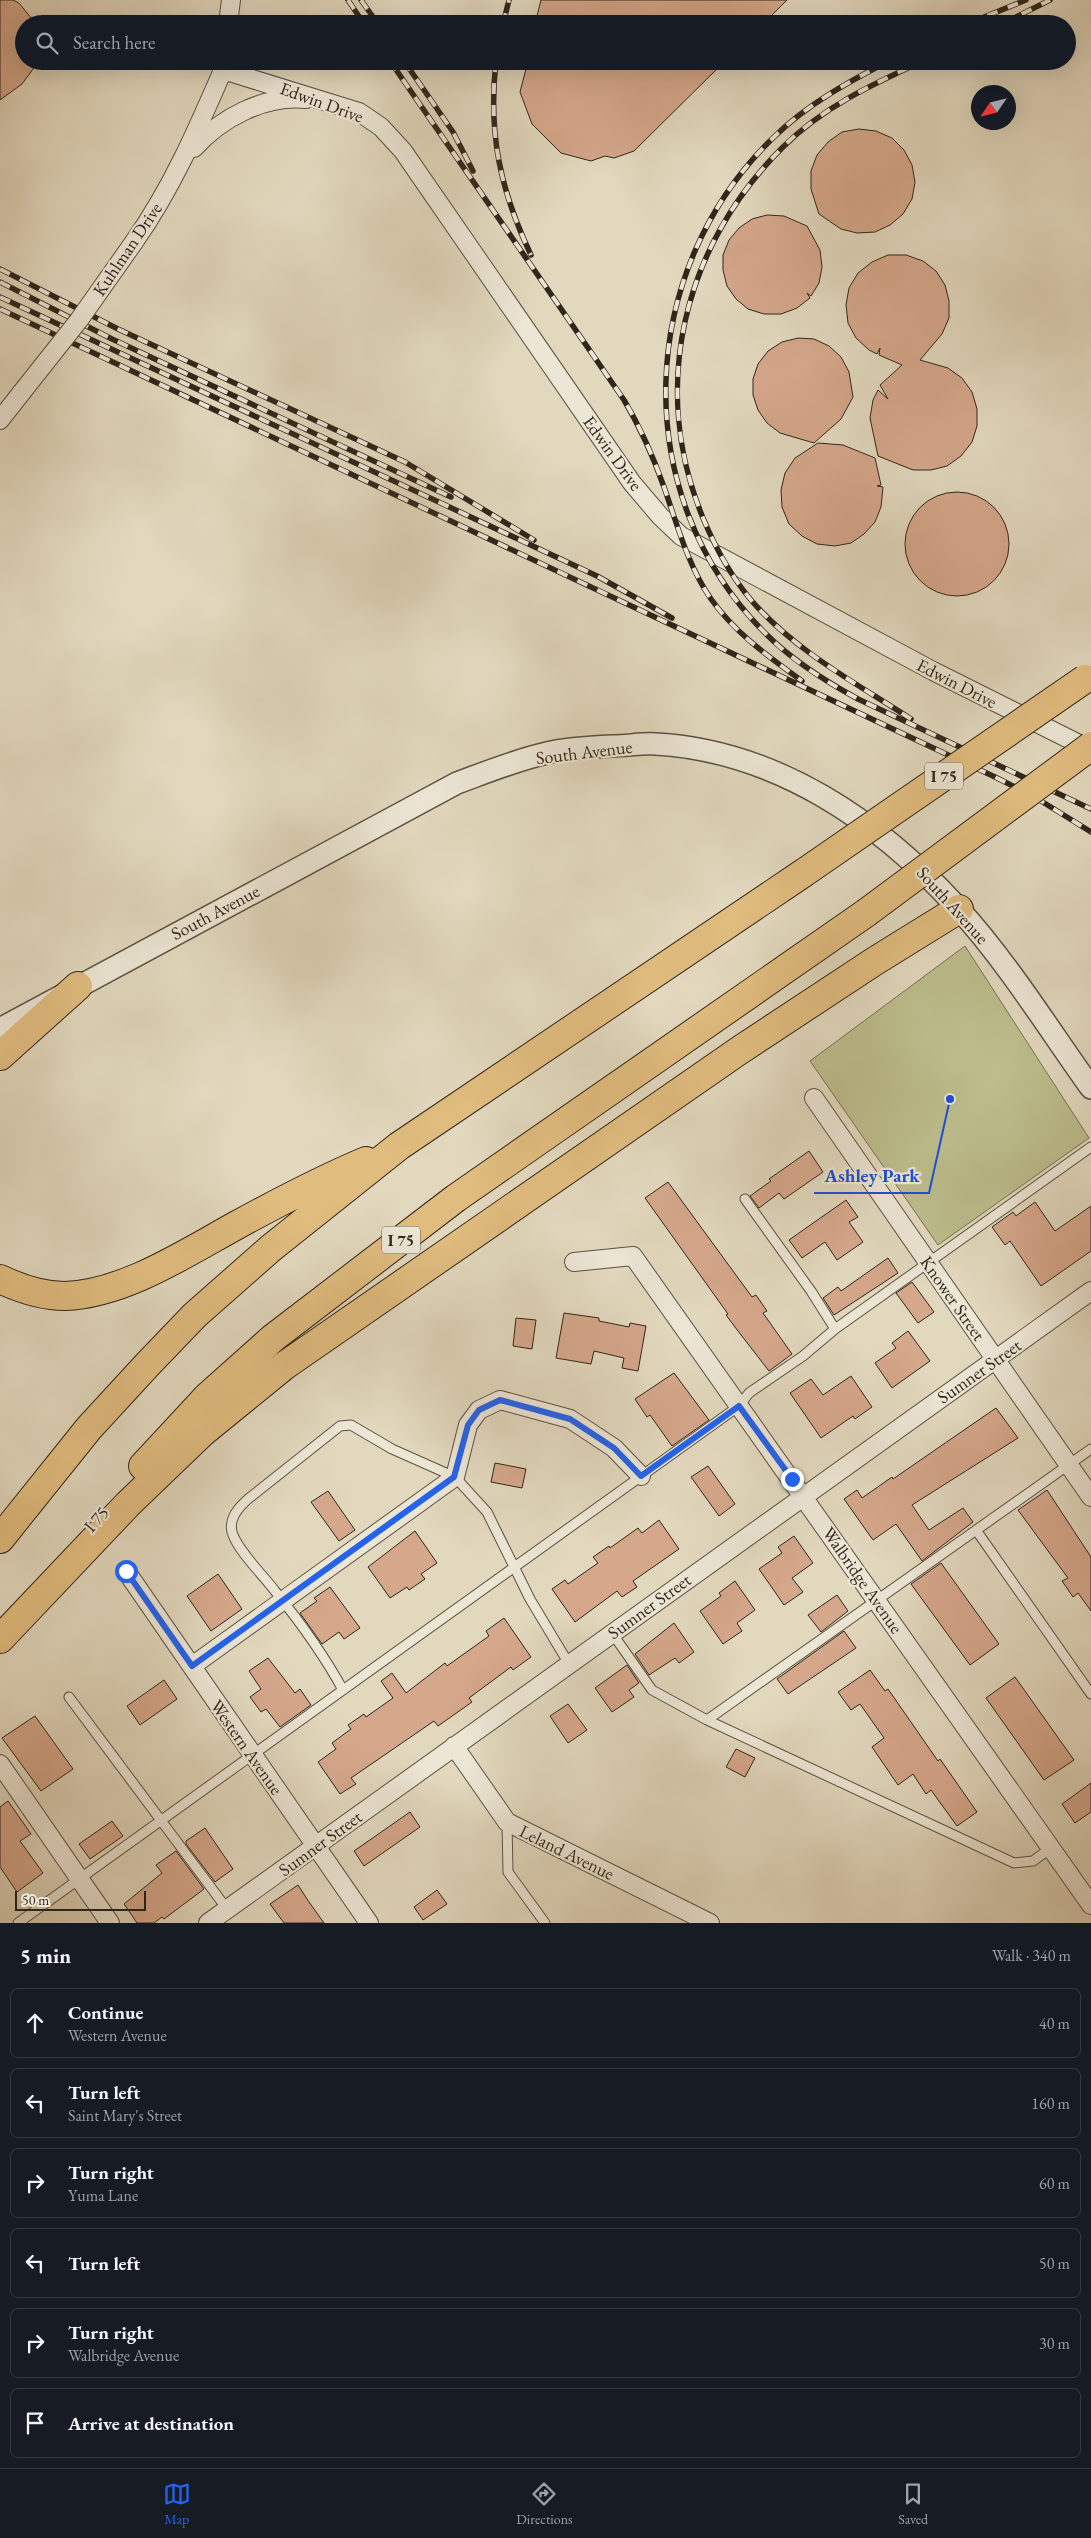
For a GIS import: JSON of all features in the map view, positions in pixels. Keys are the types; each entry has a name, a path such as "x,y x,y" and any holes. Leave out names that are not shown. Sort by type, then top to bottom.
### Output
{"highway":[{"name":"I 75","path":"0,1539 89,1428 195,1315 271,1248 399,1146 802,874 1088,677"},
{"name":"I 75","path":"0,1639 87,1530 139,1470 208,1397 273,1338 456,1198 866,913 1091,748"},
{"path":"0,1639 135,1497 204,1432 284,1366 724,1061 875,961 959,909"},
{"path":"0,1056 78,986"},
{"path":"0,1279 19,1288 41,1294 66,1296 106,1289 158,1268 312,1184 399,1146"}],"street":[{"path":"229,15 231,0"},
{"name":"Kuhlman Drive","path":"0,420 79,320 154,214 184,160 222,70"},
{"name":"Edwin Drive","path":"236,70 359,112 381,127 403,151 632,483 660,516 681,536 933,671 1091,748"},
{"path":"184,160 207,133 250,108 274,101 297,98 328,100"},
{"name":"South Avenue","path":"0,1029 457,783 505,764 549,752 655,744 694,748 732,757 795,781 838,804 875,829 914,862 959,909 988,944 1091,1088"},
{"name":"Knower Street","path":"814,1098 1091,1497"},
{"name":"Walbridge Avenue","path":"574,1262 633,1256 1091,1905"},
{"name":"Sumner Street","path":"208,1923 1091,1291"},
{"path":"192,1666 454,1477 468,1425 479,1410 500,1400 570,1419 614,1448 641,1476"},
{"name":"Western Avenue","path":"126,1571 369,1923"},
{"name":"Leland Avenue","path":"454,1746 507,1822 710,1923"},
{"path":"0,1764 110,1923"}],"lane":[{"path":"18,1923 739,1406 749,1393 803,1356 835,1329 1091,1147"},
{"path":"745,1199 811,1291 835,1329"},
{"path":"343,1690 325,1659 233,1534 232,1520 238,1508 248,1499 340,1426 351,1426 392,1449 454,1477 486,1512 530,1599 569,1664"},
{"path":"707,1720 1091,1449"},
{"path":"976,1530 1091,1694"},
{"path":"612,1634 652,1690 707,1720 1014,1863 1033,1861 1051,1848"},
{"path":"69,1697 227,1909"},
{"path":"507,1822 508,1872 545,1923"}],"green space":[{"path":"965,946 1089,1138 938,1245 810,1061"}],"building":[{"path":"0,0 13,0 19,3 29,15 15,15 15,70 32,70 22,84 0,100"},
{"path":"541,0 787,0 772,15 537,15"},
{"path":"526,70 716,70 634,151 614,158 605,156 591,161 561,153 532,124 520,92"},
{"path":"859,129 876,131 892,138 904,150 912,165 915,182 912,199 903,214 890,225 875,232 857,233 841,229 819,214 811,189 811,171 817,155 828,142 842,132"},
{"path":"767,215 784,216 807,226 820,250 822,267 819,283 811,296 807,293 810,298 797,308 781,314 764,314 748,309 736,299 727,286 723,270 723,255 729,240 739,228 752,219"},
{"path":"888,255 906,255 923,261 936,271 945,285 949,301 949,318 942,334 920,360 948,368 962,378 972,392 977,409 977,426 972,442 961,456 947,466 931,470 913,470 878,456 870,418 873,400 878,390 888,399 880,385 902,365 879,355 880,348 877,354 869,350 856,338 848,323 846,305 849,288 858,273 872,262"},
{"path":"798,338 814,339 829,346 841,357 849,372 853,397 841,419 814,443 780,433 767,423 758,410 753,395 753,379 758,364 768,351 782,342"},
{"path":"818,443 843,445 875,458 881,485 877,486 883,487 881,507 875,522 864,534 851,543 835,546 817,544 802,536 789,524 782,507 781,490 785,473 795,458"},
{"path":"957,492 977,496 994,507 1005,524 1009,544 1005,564 994,581 977,592 957,596 937,592 920,581 909,564 905,544 909,524 920,507 937,496"},
{"path":"809,1151 823,1172 784,1199 779,1193 759,1208 750,1196 771,1181 769,1179"},
{"path":"668,1182 752,1297 756,1295 767,1311 763,1313 792,1354 769,1371 726,1315 728,1314 645,1198"},
{"path":"846,1200 858,1217 849,1222 863,1242 837,1260 825,1242 802,1258 789,1240"},
{"path":"1035,1202 1055,1231 1091,1206 1091,1251 1041,1286 1010,1241 1005,1245 992,1227 1013,1212 1016,1216"},
{"path":"888,1258 898,1273 834,1315 823,1298 838,1287 841,1291"},
{"path":"912,1282 934,1312 918,1323 896,1293"},
{"path":"564,1313 599,1318 599,1321 629,1327 630,1323 646,1326 638,1371 622,1368 624,1358 594,1351 591,1364 556,1358"},
{"path":"516,1318 536,1320 532,1349 513,1346"},
{"path":"908,1331 930,1361 892,1388 875,1363 896,1348 892,1343"},
{"path":"674,1373 709,1420 672,1446 650,1415 647,1417 635,1399"},
{"path":"851,1376 872,1407 855,1419 853,1416 821,1438 790,1393 811,1379 823,1395"},
{"path":"996,1408 1018,1438 912,1505 929,1530 963,1508 973,1522 922,1561 896,1524 873,1540 844,1499 857,1490 862,1498 892,1477 893,1479"},
{"path":"495,1463 526,1469 522,1488 491,1482"},
{"path":"708,1466 735,1504 719,1516 691,1477"},
{"path":"1047,1490 1091,1557 1091,1611 1078,1593 1073,1597 1062,1581 1068,1578 1018,1510"},
{"path":"328,1491 355,1530 339,1541 311,1502"},
{"path":"659,1520 679,1549 633,1581 637,1587 622,1597 617,1591 575,1622 552,1589 565,1580 568,1584 598,1563 593,1557 609,1546 610,1548 638,1528 642,1533"},
{"path":"415,1531 437,1563 421,1574 425,1579 409,1590 407,1587 390,1598 368,1567"},
{"path":"794,1536 813,1563 792,1578 803,1592 784,1605 759,1569 782,1553 778,1547"},
{"path":"941,1563 999,1644 970,1665 911,1584"},
{"path":"218,1574 242,1609 211,1631 187,1596"},
{"path":"735,1581 755,1610 737,1623 742,1631 723,1644 700,1611 721,1596 719,1593"},
{"path":"330,1587 360,1628 344,1639 339,1632 322,1644 300,1613 317,1601 314,1598"},
{"path":"837,1595 848,1611 821,1632 808,1615"},
{"path":"504,1618 531,1657 513,1670 511,1667 469,1698 472,1702 438,1726 434,1721 351,1778 356,1784 340,1794 318,1762 336,1749 332,1743 351,1729 348,1725 364,1714 366,1717 393,1698 381,1681 392,1673 406,1693 445,1663 447,1666 489,1636 486,1631"},
{"path":"674,1623 694,1652 679,1663 675,1658 649,1675 635,1654"},
{"path":"844,1631 856,1648 788,1694 777,1679"},
{"path":"268,1658 295,1693 300,1689 311,1705 280,1727 266,1709 261,1712 250,1697 261,1689 249,1671"},
{"path":"627,1665 639,1683 629,1690 634,1697 612,1712 595,1688"},
{"path":"870,1670 885,1691 888,1689 938,1761 940,1759 977,1812 957,1826 931,1790 926,1794 913,1774 898,1785 872,1747 884,1738 860,1704 851,1710 838,1692"},
{"path":"1015,1677 1074,1760 1044,1780 986,1698"},
{"path":"164,1680 177,1699 140,1725 127,1706"},
{"path":"568,1704 587,1730 568,1743 550,1716"},
{"path":"35,1716 73,1769 41,1791 2,1738"},
{"path":"736,1749 755,1758 745,1777 726,1767"},
{"path":"1091,1783 1091,1812 1075,1823 1062,1804"},
{"path":"8,1801 31,1834 20,1841 43,1873 17,1892 0,1867 0,1807"},
{"path":"410,1812 420,1827 364,1866 354,1851"},
{"path":"112,1821 123,1836 90,1859 79,1844"},
{"path":"205,1828 233,1869 215,1882 186,1844 186,1841"},
{"path":"176,1851 204,1889 164,1919 162,1917 154,1923 137,1923 124,1904 162,1873 156,1865"},
{"path":"298,1885 324,1923 284,1923 270,1904"},
{"path":"437,1890 447,1904 423,1920 414,1907"}],"railway":[{"path":"348,0 358,15"},
{"path":"361,0 372,15"},
{"path":"505,15 509,0"},
{"path":"989,15 1026,0"},
{"path":"1020,15 1050,0"},
{"path":"396,70 624,400 641,431 655,464 689,559 711,599 742,634 802,681"},
{"path":"410,70 453,132 473,171"},
{"path":"495,70 494,113 499,161 511,207 531,255"},
{"path":"873,70 815,104 775,136 729,190 695,251 674,316 666,384 671,451 689,517 721,578 766,634 798,662 858,699 1091,809"},
{"path":"904,70 849,98 815,120 783,147 749,186 721,228 700,273 685,321 678,369 679,419 687,469 703,518 718,550 737,581 768,618 806,651 911,719"},
{"path":"0,269 118,329 405,462 534,540"},
{"path":"0,282 112,339 451,497"},
{"path":"0,297 597,576 672,618"},
{"path":"0,309 995,777 1033,796 1091,832"}],"place":[{"name":"Ashley Park","path":"950,1099"}],"route":[{"path":"126,1571 192,1666 454,1477 468,1425 479,1410 500,1400 570,1419 614,1448 641,1476 739,1406 792,1479"}]}
